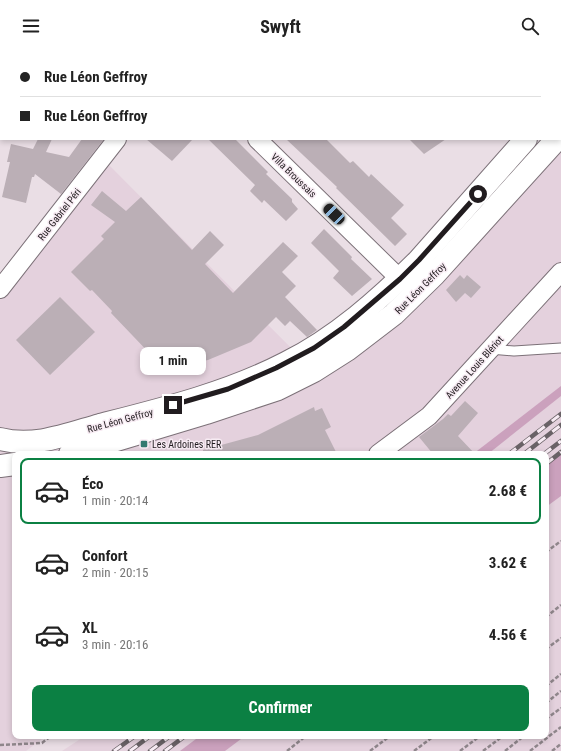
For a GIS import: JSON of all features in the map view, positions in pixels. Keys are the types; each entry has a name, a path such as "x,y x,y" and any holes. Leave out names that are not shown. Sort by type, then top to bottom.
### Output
{"street":[{"name":"Rue Gabriel Péri","path":"0,289 116,140"},
{"name":"Villa Broussais","path":"258,140 400,279"},
{"name":"Rue Léon Geffroy","path":"0,439 24,442 42,440 116,421 228,389 287,363 314,348 344,327 400,279 419,260 525,140"},
{"name":"Rue Léon Geffroy","path":"80,451 178,422 278,389 314,371 346,350 394,314 434,275 556,140"},
{"name":"Avenue Louis Blériot","path":"382,451 429,416 561,272"},
{"path":"0,466 12,464"}],"lane":[{"path":"490,349 514,351 561,348"}],"path":[{"path":"549,550 561,541"},
{"path":"549,615 561,605"},
{"path":"549,647 561,638"},
{"path":"549,684 561,674"},
{"path":"549,701 561,691"},
{"path":"549,717 561,708"},
{"path":"549,736 561,727"},
{"path":"0,745 42,743 47,739"},
{"path":"287,751 302,739"},
{"path":"370,751 386,739"},
{"path":"414,751 430,739"},
{"path":"460,751 476,739"},
{"path":"483,751 499,739"},
{"path":"505,751 520,739"},
{"path":"530,751 546,739"},
{"path":"552,751 561,744"}],"shaded area":[{"path":"554,140 561,140 561,751 62,751 80,739 549,739 549,451 12,451 12,739 42,739 26,751 0,751 0,289 102,158 314,371 347,350"},
{"path":"561,386 561,396 492,451 477,451"},
{"path":"561,454 561,496 549,505 549,464"},
{"path":"196,739 241,739 225,751 180,751"}],"building":[{"path":"38,140 52,140 46,152 69,157 81,140 103,140 61,194 35,174 34,177 32,177 26,203 2,197 10,162 7,162 11,144 33,149"},
{"path":"147,140 192,140 172,161"},
{"path":"209,140 236,140 268,172 266,174 292,199 292,202 298,209 286,221 264,200 262,203 250,191 255,185"},
{"path":"287,140 327,140 350,163 353,161 369,177 371,174 404,205 391,218 407,234 395,246 336,188 337,187"},
{"path":"410,140 445,140 424,154"},
{"path":"102,191 126,211 141,197 192,250 210,231 224,245 205,264 233,293 283,242 298,256 282,272 296,286 285,297 317,330 307,337 290,321 285,326 276,317 251,342 208,360 183,365 180,351 154,358 111,313 112,311 92,290 90,291 71,272 104,239 101,236 115,222 91,205"},
{"path":"324,229 352,257 351,259 372,279 352,296 333,278 339,271 311,243"},
{"path":"460,275 464,279 467,275 481,287 471,298 465,293 456,302 446,290"},
{"path":"60,297 95,332 50,375 16,340"},
{"path":"465,401 478,413 458,436 472,451 431,451 419,437 448,414 451,416"},
{"path":"314,407 315,411 322,408 331,427 325,430 336,451 203,451 258,435"}],"railway":[{"path":"513,451 561,414"},
{"path":"528,451 561,425"},
{"path":"548,451 561,441"},
{"path":"549,462 561,452"},
{"path":"114,751 131,739"},
{"path":"130,751 146,739"},
{"path":"150,751 166,739"},
{"path":"165,751 181,739"}],"place":[{"name":"Les Ardoines RER","path":"144,444"}],"route":[{"path":"173,405 228,389 287,363 314,348 344,327 400,279 478,194"}]}
